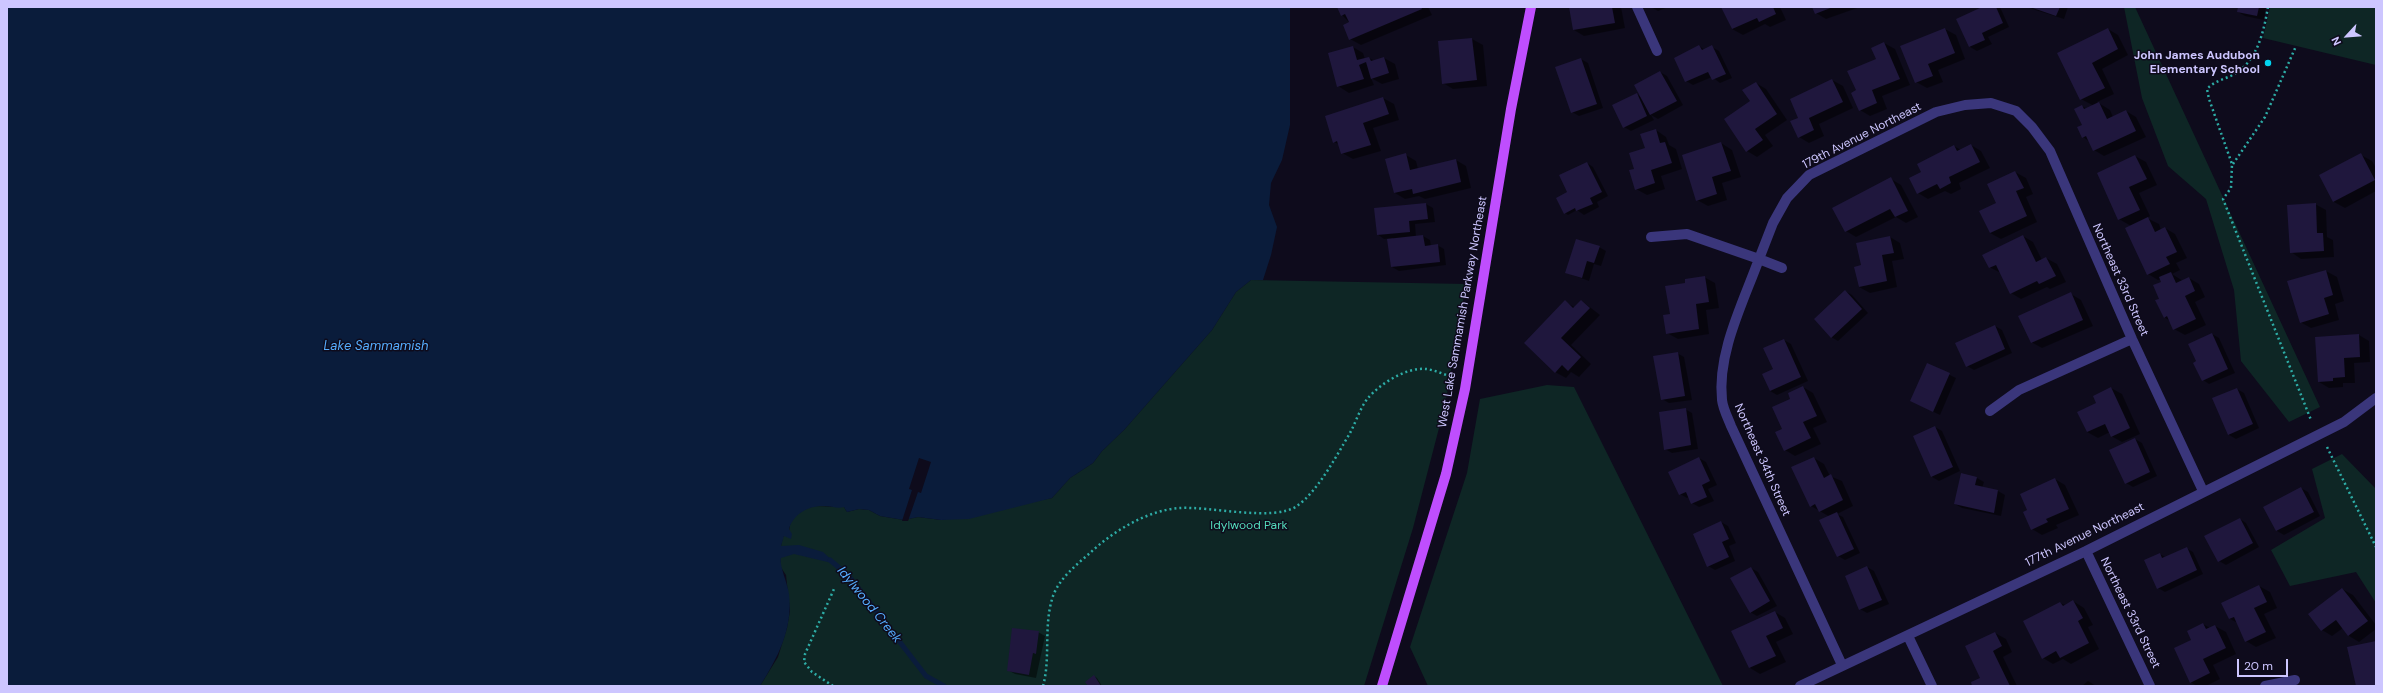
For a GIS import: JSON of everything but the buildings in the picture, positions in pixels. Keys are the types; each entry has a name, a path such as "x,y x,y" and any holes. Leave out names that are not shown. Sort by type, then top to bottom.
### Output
{"main road":[{"name":"West Lake Sammamish Parkway Northeast","path":"1382,686 1446,474 1466,381 1511,109 1531,7"}],"street":[{"path":"1637,7 1657,51"},
{"name":"179th Avenue Northeast","path":"1759,259 1773,224 1787,198 1810,175 1936,112 1965,105 1991,103"},
{"name":"Northeast 33rd Street","path":"1991,103 2016,111 2032,127 2050,151 2132,339 2203,491"},
{"path":"1651,237 1687,234 1782,268"},
{"name":"Northeast 34th Street","path":"1759,259 1729,343 1723,371 1722,401 1734,434 1842,665"},
{"path":"1990,411 2020,390 2132,339"},
{"name":"177th Avenue Northeast","path":"1800,686 2086,551 2203,491 2344,422 2376,398"},
{"name":"Northeast 33rd Street","path":"2086,551 2150,686"},
{"path":"1908,636 1932,686"},
{"path":"2265,686 2295,680"}],"path":[{"path":"2268,7 2261,39 2249,60 2240,70 2213,82 2207,89 2209,99 2232,164 2231,188 2223,199 2311,420"},
{"path":"2232,164 2266,117 2296,46"},
{"path":"1043,686 1046,664 1046,626 1053,596 1064,578 1107,539 1143,518 1180,508 1279,512 1296,506 1312,493 1350,433 1368,398 1389,381 1407,372 1425,369 1466,381"},
{"path":"2327,447 2376,547"},
{"path":"833,686 812,672 804,662 804,654 834,588"},
{"path":"825,686 829,684"}],"green space":[{"path":"2124,7 2135,7 2320,407 2289,422 2241,361 2234,290 2206,199 2168,166 2142,98"},
{"path":"2270,7 2376,7 2376,65 2263,38"},
{"name":"Idylwood Park","path":"1251,280 1466,284 1445,405 1413,528 1364,686 760,686 778,657 787,628 790,611 786,575 780,566 783,537 789,531 791,519 805,509 815,506 844,507 847,512 859,509 869,510 880,516 904,520 918,517 941,520 1052,498 1070,478 1093,463 1102,451 1124,430 1212,330 1236,292"},
{"path":"1547,385 1574,387 1723,686 1428,686 1410,647 1467,473 1480,399"},
{"path":"2342,454 2376,489 2376,603 2356,572 2290,586 2271,550 2325,518 2312,469"}],"water":[{"name":"Lake Sammamish","path":"7,7 1290,7 1290,125 1282,160 1271,183 1269,205 1277,227 1271,255 1263,280 1251,280 1236,292 1212,330 1124,430 1102,451 1093,463 1070,478 1052,498 969,519 941,520 918,517 904,520 880,516 869,510 859,509 847,512 844,507 837,508 825,506 813,507 798,515 794,519 789,529 792,534 791,539 784,536 781,546 799,545 823,552 836,564 794,554 781,558 781,565 789,594 789,619 783,642 773,664 760,686 7,686"}],"pier":[{"path":"919,458 931,462 921,493 918,492 908,521 902,521 912,490 909,489"}],"waterway":[{"name":"Idylwood Creek","path":"830,560 849,576 926,676 944,686"}],"place":[{"name":"John James Audubon Elementary School","path":"2268,63"}]}
